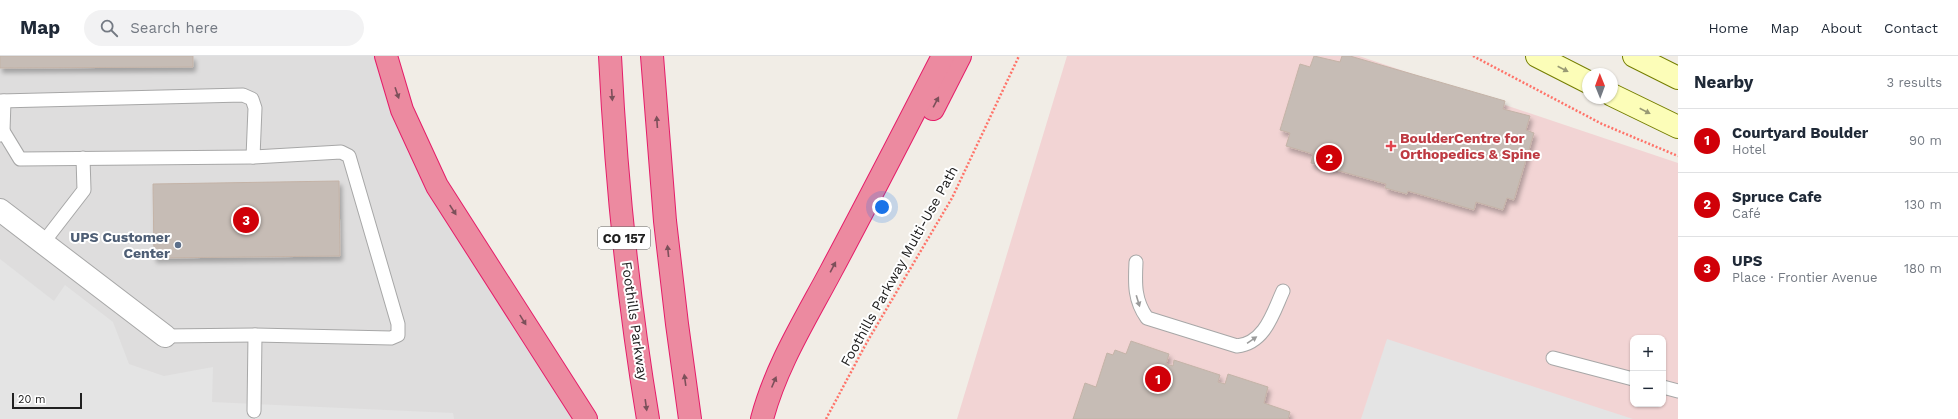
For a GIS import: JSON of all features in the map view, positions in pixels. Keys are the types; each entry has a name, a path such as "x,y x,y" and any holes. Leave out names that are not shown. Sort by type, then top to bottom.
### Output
{"highway":[{"path":"386,56 402,110 437,186 586,419"},
{"name":"Foothills Parkway","path":"610,56 623,235 648,419"},
{"name":"CO 157","path":"652,56 665,221 676,324 690,419"},
{"path":"762,419 768,398 787,350 943,56"},
{"path":"886,165 923,127 960,56"}],"main road":[{"path":"1538,56 1582,79"},
{"path":"1634,56 1678,78"},
{"path":"1618,98 1678,127"}],"street":[{"path":"0,210 165,336"}],"lane":[{"path":"165,336 391,338 398,334 398,324 349,156 341,152 253,157 20,159 2,133 2,101 243,95 252,99 255,108 253,157"},
{"path":"43,243 84,190 83,158"},
{"path":"1136,262 1136,294 1140,308 1147,318 1237,346 1246,345 1265,330 1283,291"},
{"path":"254,411 255,336"},
{"path":"1553,358 1630,378"},
{"path":"1666,388 1678,391"}],"path":[{"name":"Foothills Parkway Multi-Use Path","path":"826,419 867,342 952,198 1019,56"},
{"path":"1473,56 1602,124 1678,156"}],"shaded area":[{"path":"0,56 392,56 437,186 579,419 0,419"},
{"path":"1067,56 1359,56 1678,163 1678,419 957,419"},
{"path":"0,259 54,301 65,285 113,322 129,364 164,376 213,367 212,402 453,413 454,419 0,419"},
{"path":"1387,339 1633,419 1361,419"}],"building":[{"path":"0,56 193,56 193,67 0,68"},
{"path":"1314,56 1340,62 1342,56 1350,56 1505,101 1503,109 1530,116 1526,130 1534,133 1514,200 1507,198 1503,210 1476,202 1474,210 1408,191 1407,194 1385,188 1386,184 1311,163 1313,154 1286,146 1290,133 1280,130 1300,64 1310,67"},
{"path":"339,181 340,256 154,258 153,184"},
{"path":"1131,341 1169,354 1166,364 1173,366 1174,360 1220,375 1218,382 1225,384 1228,374 1268,387 1264,403 1290,412 1288,419 1073,419 1085,383 1096,387 1107,353 1113,355 1115,350 1126,354"}],"place":[{"name":"BoulderCentre for Orthopedics & Spine","path":"1391,146"},
{"name":"Spruce Cafe","path":"1329,158"},
{"name":"UPS","path":"246,220"},
{"name":"UPS Customer Center","path":"178,245"},
{"name":"Courtyard Boulder","path":"1158,379"}]}
